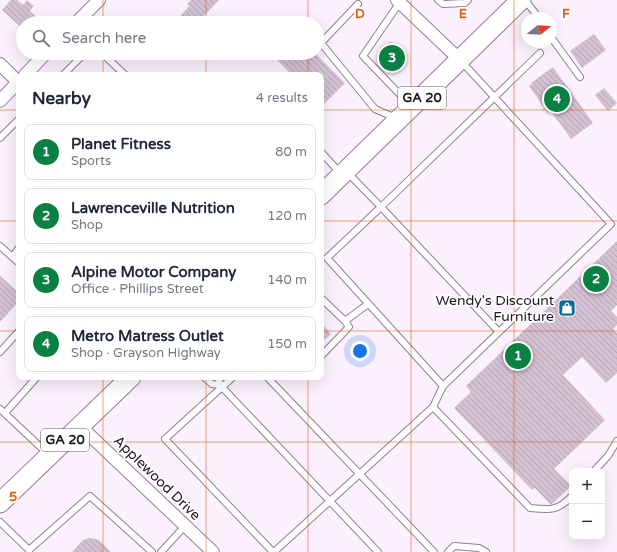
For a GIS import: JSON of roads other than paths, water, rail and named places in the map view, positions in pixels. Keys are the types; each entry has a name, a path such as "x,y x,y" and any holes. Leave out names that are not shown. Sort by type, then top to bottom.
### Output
{"main road":[{"name":"GA 20","path":"324,192 521,0"},
{"name":"GA 20","path":"0,503 127,380"}],"street":[{"path":"83,16 99,0"},
{"path":"400,1 460,60"},
{"path":"28,72 39,60"},
{"path":"0,64 16,75"},
{"path":"0,100 16,84"},
{"name":"Applewood Drive","path":"80,426 213,552"}],"lane":[{"path":"438,0 443,4 466,3 468,0"},
{"path":"525,0 534,12"},
{"path":"400,1 363,56 406,113"},
{"path":"324,39 358,4"},
{"path":"557,44 580,77"},
{"path":"324,48 375,109 406,113"},
{"path":"443,386 327,258 381,208 540,53"},
{"path":"66,72 78,60"},
{"path":"109,60 122,72"},
{"path":"460,60 611,224"},
{"path":"0,138 16,122"},
{"path":"324,155 381,208 499,332"},
{"path":"228,380 221,385 165,439 273,552 434,407 443,386 617,219"},
{"path":"0,246 16,260"},
{"path":"12,257 16,252"},
{"path":"324,301 345,321 349,327 324,353"},
{"path":"345,321 368,304"},
{"path":"0,352 16,333"},
{"path":"34,380 2,411 49,455"},
{"path":"207,380 212,384 221,385"},
{"path":"219,380 221,385 329,502 378,552"},
{"path":"270,380 434,552"},
{"path":"434,407 530,508 551,510 564,504 569,499"},
{"path":"597,468 608,456 617,441"},
{"path":"0,522 29,550 90,496 152,552"},
{"path":"161,552 185,526"},
{"path":"448,552 454,546 479,548 486,552"}],"place":[{"name":"Alpine Motor Company","path":"392,58"},
{"name":"Metro Matress Outlet","path":"557,99"},
{"name":"Lawrenceville Nutrition","path":"596,279"},
{"name":"Wendy's Discount Furniture","path":"567,308"},
{"name":"Planet Fitness","path":"518,356"}]}
